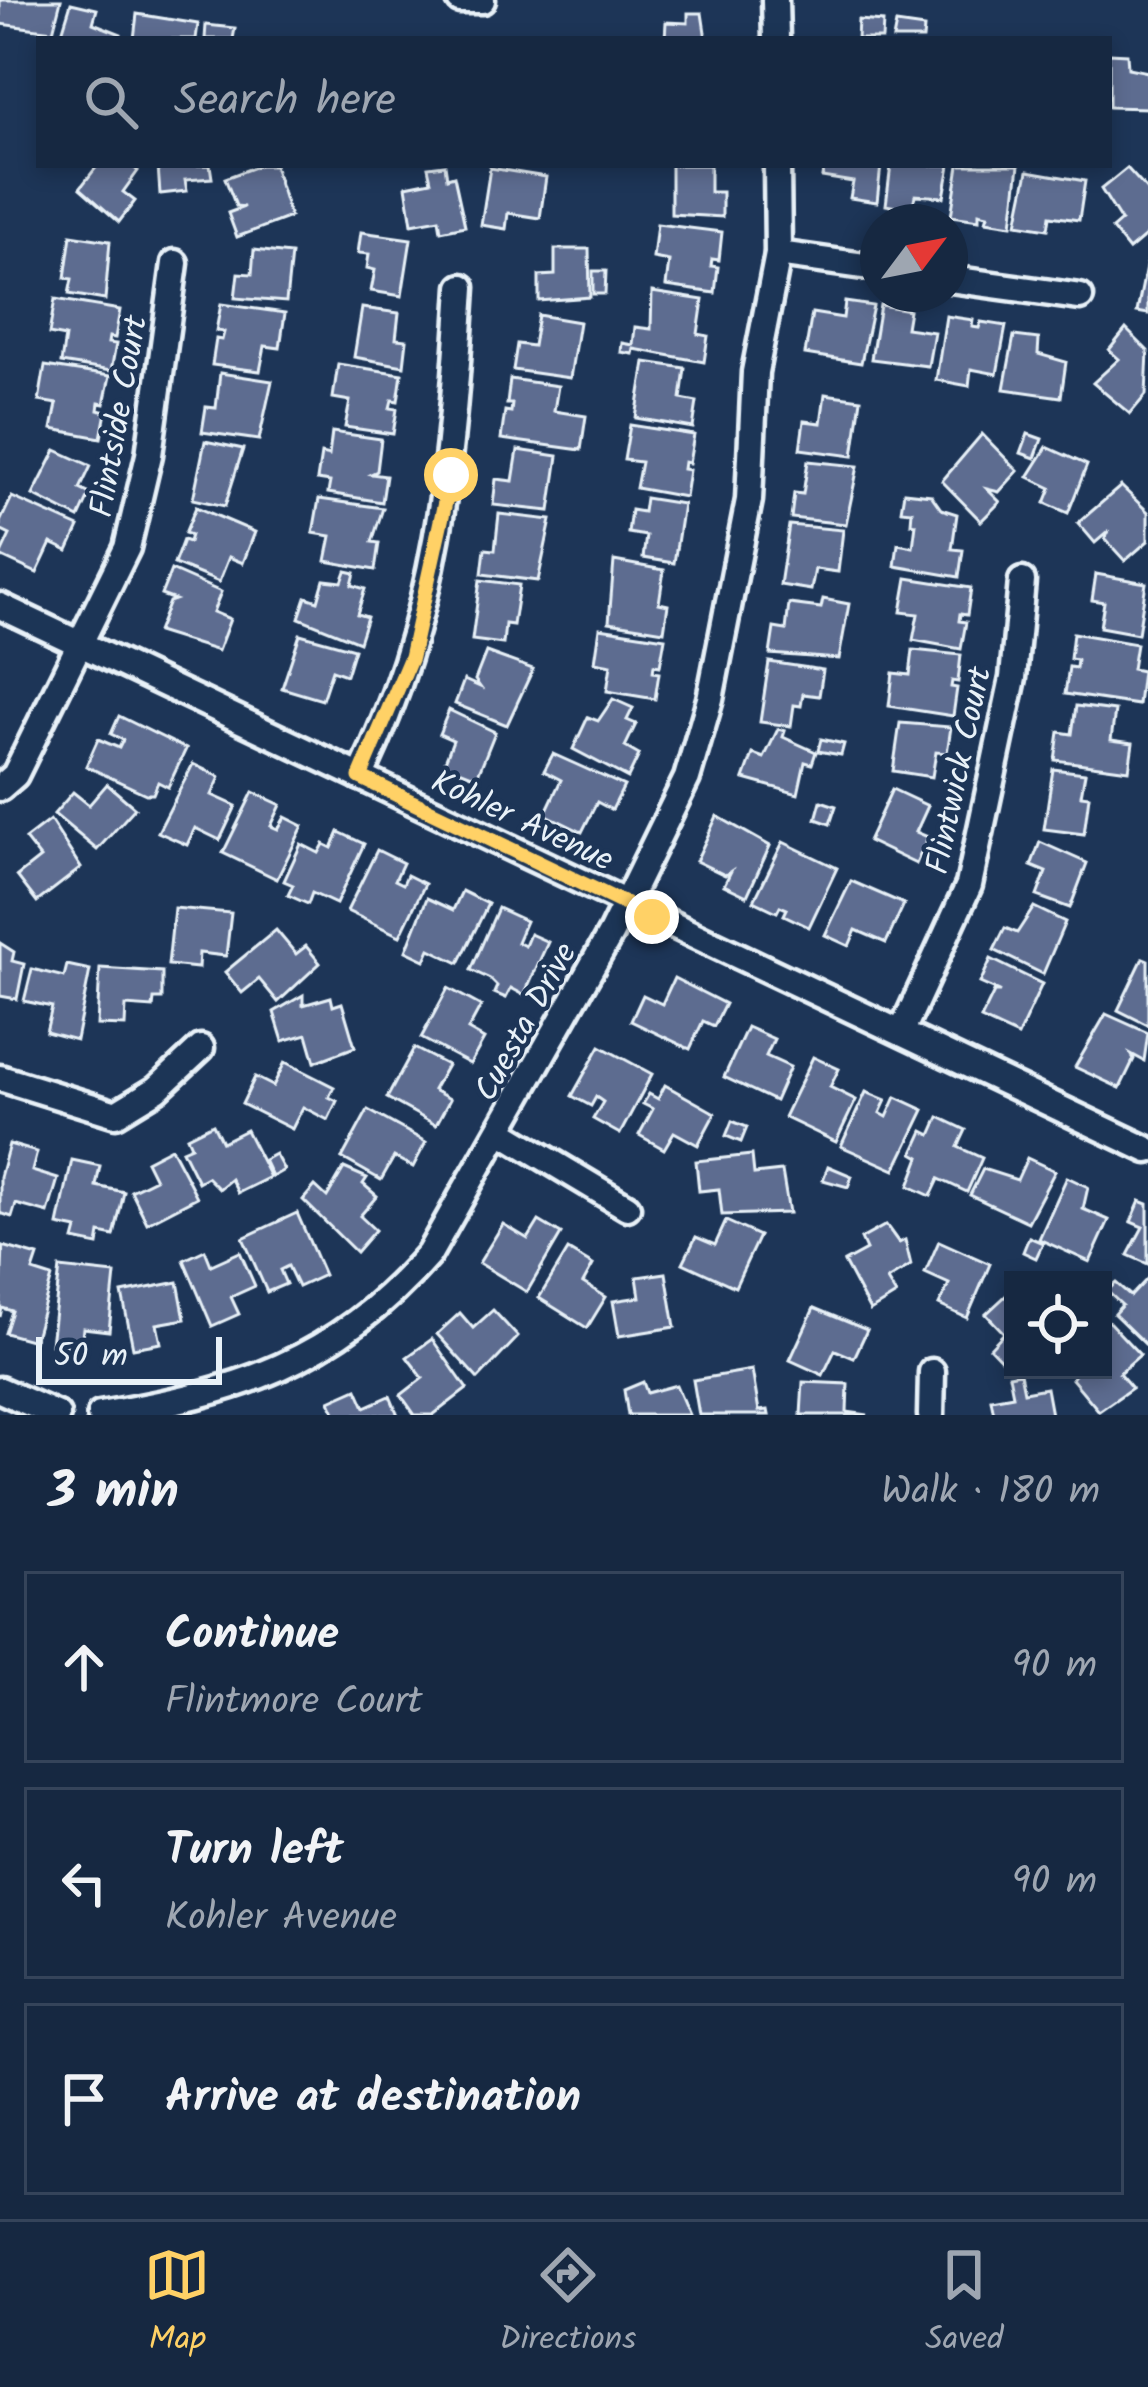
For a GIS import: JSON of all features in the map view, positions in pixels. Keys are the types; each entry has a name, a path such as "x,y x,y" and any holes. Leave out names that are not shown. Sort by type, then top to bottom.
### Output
{"street":[{"path":"460,0 482,0"},
{"path":"775,0 776,36"},
{"name":"Cuesta Drive","path":"100,1415 201,1398 286,1368 389,1300 429,1254 626,904 687,778 710,699 749,500 754,372 778,254 777,168"},
{"path":"778,254 860,265"},
{"name":"Flintside Court","path":"0,788 15,775 127,548 149,455 176,263"},
{"path":"968,281 1080,297"},
{"path":"360,777 411,657 451,475 462,287"},
{"name":"Flintwick Court","path":"902,1031 969,884 1012,677 1022,581"},
{"name":"Kohler Avenue","path":"0,606 1148,1150"},
{"path":"0,1078 116,1114 157,1089 201,1048"},
{"path":"500,1131 627,1207"},
{"path":"931,1415 932,1372"},
{"path":"0,1390 57,1415"}],"building":[{"path":"0,0 61,0 53,31 0,24"},
{"path":"71,3 97,9 93,23 121,34 121,36 61,36"},
{"path":"688,13 702,13 706,36 665,36 666,22 688,23"},
{"path":"137,14 198,24 196,36 134,36"},
{"path":"858,20 883,22 882,36 857,36"},
{"path":"896,24 924,28 923,36 894,36"},
{"path":"206,25 235,28 234,36 205,36"},
{"path":"1112,53 1127,54 1128,68 1148,72 1148,108 1112,107"},
{"path":"96,168 138,171 123,192 135,201 119,222 80,188"},
{"path":"158,168 210,168 212,178 185,180 187,191 160,194"},
{"path":"252,168 275,168 290,217 237,237 228,213 244,207 236,206 225,178"},
{"path":"428,168 445,168 447,178 454,176 465,226 441,231 439,219 412,224 406,186 431,181"},
{"path":"490,168 546,177 540,218 508,213 506,229 481,225"},
{"path":"671,168 710,168 710,192 722,192 722,217 671,214"},
{"path":"824,168 881,168 877,202 850,198 853,182 822,177"},
{"path":"891,168 949,168 944,197 915,195 913,204 886,204"},
{"path":"959,168 1019,168 1012,225 986,221 988,215 979,213 979,220 968,218 968,204 953,204"},
{"path":"1127,168 1148,191 1148,234 1129,250 1112,229 1121,221 1101,189"},
{"path":"1028,171 1085,181 1079,220 1050,216 1048,229 1017,224"},
{"path":"657,224 722,232 719,260 712,259 711,266 718,267 715,293 666,286 669,261 653,258"},
{"path":"361,232 411,239 402,296 371,291 375,270 367,268 369,254 358,253"},
{"path":"71,235 110,241 105,300 69,294 72,279 65,278"},
{"path":"555,249 589,249 590,297 539,301 539,276 555,275"},
{"path":"254,250 291,254 286,302 235,298 238,273 252,274"},
{"path":"1148,257 1148,314 1137,312"},
{"path":"593,271 606,271 605,294 593,294"},
{"path":"652,292 703,300 698,334 708,336 704,362 634,349 633,354 621,352 622,343 633,345 635,327 651,329"},
{"path":"55,299 120,310 115,338 109,337 108,343 116,344 111,371 61,363 65,337 49,334"},
{"path":"845,302 860,304 860,312 872,312 861,363 805,354 812,313 843,318"},
{"path":"221,304 285,313 280,348 265,346 260,371 212,365 216,339 222,340 224,332 216,331"},
{"path":"362,308 399,313 396,339 407,340 404,366 354,357"},
{"path":"879,312 909,312 906,328 934,332 928,366 871,359"},
{"path":"538,315 579,322 570,378 513,370 517,344 533,346"},
{"path":"946,316 973,320 972,327 979,328 981,322 1006,326 997,374 971,369 969,386 936,380"},
{"path":"1126,329 1148,351 1146,395 1130,414 1093,383 1119,359 1109,350"},
{"path":"1014,336 1039,339 1038,354 1066,362 1061,397 1004,389"},
{"path":"645,362 685,368 681,399 697,402 693,428 636,418"},
{"path":"338,364 402,374 398,401 392,400 390,408 397,409 393,434 345,427 350,401 333,398"},
{"path":"45,366 110,376 104,404 99,403 98,410 106,412 101,438 52,429 57,404 39,401"},
{"path":"220,373 272,381 259,440 202,432 206,407 216,408"},
{"path":"510,379 558,386 554,411 586,416 581,450 501,439 505,411 511,412 512,404 507,404"},
{"path":"825,394 861,399 853,456 800,449 804,421 821,423"},
{"path":"630,425 694,435 689,463 684,462 683,469 689,470 685,497 636,488 641,462 624,460"},
{"path":"332,432 381,439 377,471 371,474 386,476 382,502 328,493 330,482 317,480 321,454 329,456"},
{"path":"982,434 1018,471 999,492 987,489 1000,502 981,521 942,481"},
{"path":"1028,434 1042,439 1035,458 1021,453"},
{"path":"205,441 243,449 225,506 193,499"},
{"path":"1047,447 1087,465 1068,513 1045,503 1051,488 1028,477"},
{"path":"56,450 91,466 80,489 90,494 79,518 33,495"},
{"path":"518,450 558,456 550,511 493,505 496,479 513,481"},
{"path":"808,461 858,466 846,524 791,518 794,493 803,494"},
{"path":"1121,486 1148,512 1148,541 1125,561 1105,539 1109,531 1095,543 1078,523"},
{"path":"904,492 931,495 941,509 957,514 952,549 963,550 959,577 895,566 898,544 913,547 916,524 911,523 912,511 901,510"},
{"path":"12,497 79,527 68,551 51,543 37,573 0,556 10,535 0,530 0,522"},
{"path":"645,498 683,504 674,563 643,558 646,536 628,533 631,510 643,512"},
{"path":"319,499 383,508 372,542 379,543 375,570 326,561 331,536 313,533"},
{"path":"196,507 255,532 243,563 229,557 219,582 174,564 183,540 189,542 191,535 185,533"},
{"path":"499,514 551,520 538,581 482,574 485,549 495,550"},
{"path":"789,525 843,530 838,572 815,569 811,590 780,585"},
{"path":"614,561 664,570 659,603 668,605 664,631 609,622"},
{"path":"171,570 221,592 213,612 230,619 218,651 157,632 169,602 175,600 161,595"},
{"path":"346,571 355,573 352,585 365,589 357,614 367,617 359,642 299,618 306,597 318,601 324,580 342,582"},
{"path":"1096,574 1146,583 1138,634 1100,627 1104,602 1092,600"},
{"path":"907,578 971,588 967,615 960,614 959,621 966,622 961,649 913,640 918,614 901,612"},
{"path":"480,580 519,585 513,625 505,624 503,644 472,640"},
{"path":"823,599 849,604 839,659 770,654 774,628 786,630 789,604 821,608"},
{"path":"600,628 665,638 660,666 654,665 653,672 659,673 655,699 607,691 611,665 595,662"},
{"path":"1073,633 1136,644 1132,669 1142,671 1138,705 1065,694 1069,667 1076,668 1077,660 1070,659"},
{"path":"300,634 354,649 346,675 332,670 322,700 282,688"},
{"path":"913,650 961,655 958,682 952,681 951,687 957,688 953,716 889,706 893,673 910,675"},
{"path":"486,652 533,669 507,725 455,704 464,680 480,687 475,680"},
{"path":"769,662 823,670 819,696 803,694 801,706 794,705 791,726 760,722"},
{"path":"613,699 633,708 627,720 636,724 625,747 639,755 628,778 573,749 588,717 598,721"},
{"path":"1076,706 1115,711 1111,740 1133,743 1129,770 1055,760 1059,732 1072,734"},
{"path":"449,710 495,732 477,777 444,764 453,740 439,734"},
{"path":"119,716 186,749 168,787 158,782 153,794 146,794 86,766 98,739 119,748 123,740 111,734"},
{"path":"900,723 951,727 947,753 936,752 932,777 893,771"},
{"path":"778,729 785,731 783,737 816,752 812,764 805,762 798,794 744,779 753,754 764,758"},
{"path":"821,739 844,744 841,755 818,751"},
{"path":"553,754 624,786 612,810 597,802 582,832 545,814 561,780 544,771"},
{"path":"193,764 220,777 212,795 236,806 220,840 195,828 187,845 158,832"},
{"path":"1053,769 1085,773 1081,795 1089,796 1084,834 1044,829"},
{"path":"107,784 135,808 97,850 54,814 73,792 89,805"},
{"path":"892,789 928,806 916,832 928,837 916,864 868,841"},
{"path":"253,792 281,805 271,826 278,829 285,817 303,826 277,879 223,853"},
{"path":"821,801 836,806 830,824 816,819"},
{"path":"717,816 770,846 747,896 724,885 731,871 725,875 696,861"},
{"path":"50,820 81,868 37,902 17,876 40,858 25,839"},
{"path":"339,832 364,844 336,904 312,893 308,904 288,895 293,885 284,881 301,844 319,853 324,844 332,848"},
{"path":"783,842 837,868 809,927 784,915 787,909 780,906 777,912 754,901"},
{"path":"1040,842 1087,863 1070,908 1037,896 1046,872 1031,866"},
{"path":"377,850 403,863 395,880 403,884 407,875 425,884 400,936 347,911"},
{"path":"851,881 904,904 886,943 856,930 849,946 825,935"},
{"path":"462,891 488,904 459,963 430,949 425,960 406,951 427,898 453,910"},
{"path":"1034,907 1065,922 1043,974 994,950 1005,928 1017,933"},
{"path":"174,908 231,913 226,956 199,953 198,968 168,965"},
{"path":"498,908 526,921 517,942 525,946 530,934 548,942 524,995 511,988 506,998 494,993 497,986 490,979 471,970"},
{"path":"276,930 296,954 306,946 320,963 278,1002 259,979 242,993 225,972"},
{"path":"0,943 14,952 12,961 24,964 17,999 0,996"},
{"path":"1143,958 1148,960 1148,1025 1118,1010"},
{"path":"991,959 1042,984 1018,1036 981,1019 994,992 1000,992 980,983"},
{"path":"67,965 90,970 76,1040 46,1032 52,1007 24,1001 32,969 64,977"},
{"path":"100,968 162,972 162,999 154,999 153,1008 126,1006 125,1026 97,1025"},
{"path":"674,978 725,1004 714,1026 703,1021 690,1049 631,1021 643,995 662,1004"},
{"path":"448,988 481,1006 468,1030 484,1039 470,1064 421,1038"},
{"path":"303,995 303,1005 331,997 333,1006 342,1003 355,1047 315,1062 307,1034 283,1041 274,1012"},
{"path":"1106,1014 1148,1033 1144,1061 1131,1054 1134,1059 1120,1088 1075,1067"},
{"path":"747,1027 774,1039 766,1056 790,1067 775,1101 724,1077"},
{"path":"600,1046 652,1074 620,1134 593,1119 603,1102 596,1097 591,1106 572,1096"},
{"path":"414,1048 447,1065 433,1090 450,1099 436,1125 387,1098"},
{"path":"813,1057 839,1069 830,1087 856,1100 836,1142 784,1117"},
{"path":"285,1062 334,1087 329,1097 337,1101 328,1120 303,1107 292,1129 242,1104 255,1077 273,1086"},
{"path":"665,1085 715,1113 698,1145 674,1132 664,1149 639,1135 653,1109 643,1104 649,1094 658,1099"},
{"path":"866,1092 886,1100 880,1113 887,1117 896,1097 924,1110 895,1170 841,1146"},
{"path":"368,1110 426,1142 413,1167 394,1157 381,1180 342,1158"},
{"path":"939,1117 966,1130 958,1147 982,1158 967,1192 939,1179 931,1196 909,1186 920,1157 913,1153 923,1131 931,1135"},
{"path":"732,1121 747,1127 741,1142 726,1136"},
{"path":"213,1124 222,1142 246,1130 270,1177 238,1193 231,1179 219,1189 207,1177 198,1182 182,1150 191,1146 187,1137"},
{"path":"9,1144 37,1152 32,1171 58,1179 48,1213 16,1204 12,1217 0,1213 0,1177"},
{"path":"171,1148 197,1197 147,1223 131,1191 155,1179 146,1161"},
{"path":"275,1154 284,1170 272,1177 264,1160"},
{"path":"752,1155 754,1174 782,1171 789,1213 722,1215 719,1189 699,1191 696,1161"},
{"path":"1027,1158 1055,1171 1028,1222 970,1195 983,1169 1017,1180"},
{"path":"72,1160 100,1166 96,1186 124,1192 114,1236 100,1233 98,1245 74,1240 77,1229 58,1225"},
{"path":"828,1166 852,1176 848,1187 823,1180"},
{"path":"344,1168 367,1178 363,1184 377,1196 360,1216 375,1230 356,1252 303,1200 315,1186 327,1197"},
{"path":"1067,1177 1088,1187 1083,1209 1109,1220 1090,1262 1039,1239"},
{"path":"1140,1201 1148,1204 1148,1264 1128,1255 1143,1227 1131,1222"},
{"path":"297,1213 324,1275 298,1287 288,1266 280,1270 286,1284 267,1292 243,1238"},
{"path":"539,1221 561,1234 527,1292 479,1263 503,1224 528,1239"},
{"path":"726,1221 759,1236 735,1287 683,1263 696,1237 715,1245"},
{"path":"886,1225 899,1243 905,1240 911,1265 887,1280 896,1295 870,1311 844,1262 866,1250 861,1239"},
{"path":"1029,1237 1043,1243 1036,1258 1023,1252"},
{"path":"939,1241 990,1264 967,1318 939,1305 949,1284 925,1273"},
{"path":"3,1246 38,1256 33,1271 52,1277 34,1341 5,1333 12,1311 2,1308 0,1317"},
{"path":"205,1250 211,1265 240,1252 255,1286 231,1297 239,1314 212,1326 184,1260"},
{"path":"568,1250 593,1265 583,1283 606,1297 587,1328 539,1298"},
{"path":"60,1268 115,1274 109,1331 83,1328 81,1347 51,1344"},
{"path":"666,1273 675,1327 619,1336 613,1301 640,1297 637,1277"},
{"path":"1148,1278 1148,1347 1114,1314 1122,1305 1112,1296 1112,1287 1116,1283 1131,1296"},
{"path":"178,1282 185,1319 157,1324 161,1343 133,1348 122,1293"},
{"path":"1004,1297 1004,1333 986,1314"},
{"path":"814,1308 867,1330 854,1358 835,1350 823,1375 790,1360"},
{"path":"493,1310 518,1337 478,1379 437,1334 460,1313 473,1328"},
{"path":"1112,1325 1140,1355 1119,1373 1132,1388 1099,1411 1072,1379 1112,1379"},
{"path":"1004,1333 1004,1363 990,1348"},
{"path":"432,1339 467,1389 433,1415 415,1415 401,1395 423,1378 407,1357"},
{"path":"752,1370 759,1411 768,1410 769,1415 699,1415 693,1380"},
{"path":"1010,1379 1021,1379 1024,1392 1046,1388 1051,1415 994,1415 991,1399 1013,1395"},
{"path":"643,1382 647,1393 676,1385 689,1415 628,1415 624,1390"},
{"path":"803,1382 848,1384 847,1412 868,1415 801,1415"},
{"path":"357,1389 365,1407 390,1396 398,1415 336,1415 330,1401"}],"route":[{"path":"451,475 411,657 360,777 652,917"}]}
